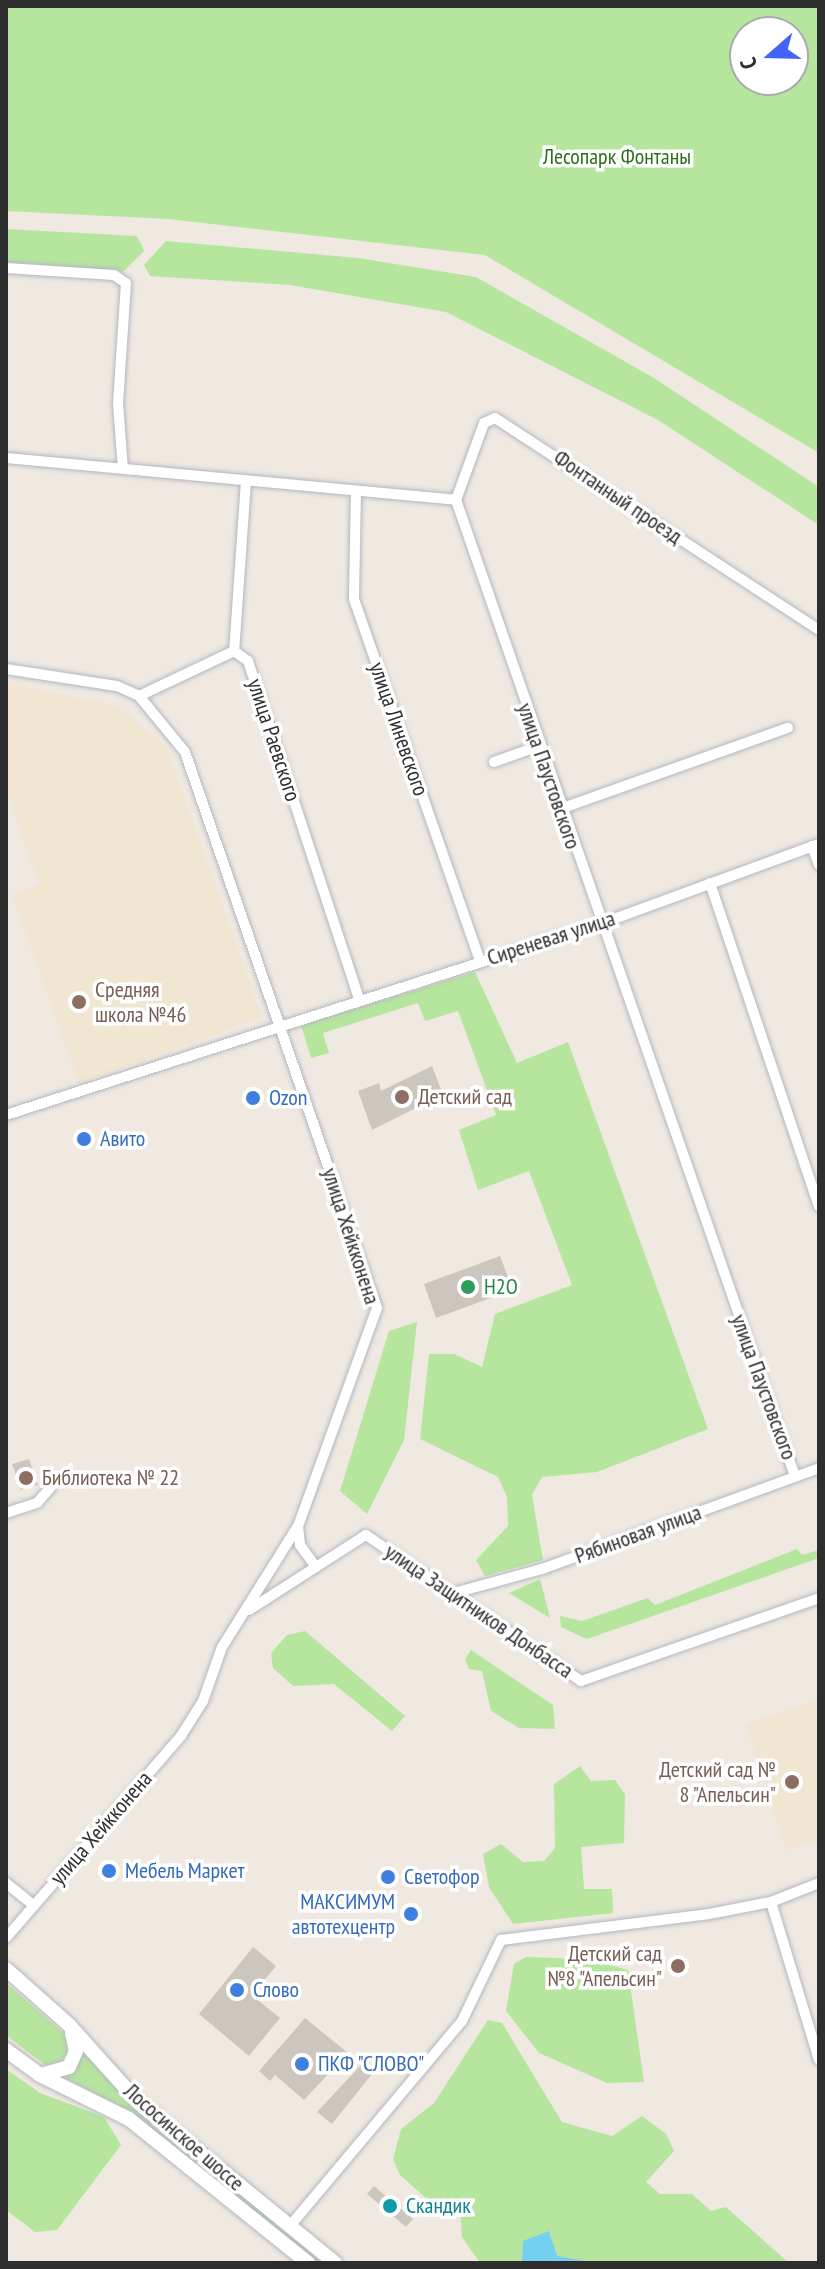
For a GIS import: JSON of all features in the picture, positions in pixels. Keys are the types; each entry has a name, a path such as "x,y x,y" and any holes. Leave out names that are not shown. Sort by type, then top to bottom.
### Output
{"street":[{"path":"6,268 114,275 126,283 118,403 123,469"},
{"name":"Фонтанный проезд","path":"456,500 484,423 495,418 819,630"},
{"path":"6,458 456,500"},
{"path":"6,669 117,686 139,696 234,651 246,481"},
{"name":"улица Линевского","path":"356,491 354,599 480,961"},
{"name":"улица Паустовского","path":"456,500 560,809 795,1476"},
{"name":"улица Раевского","path":"234,651 248,661 359,999"},
{"name":"улица Хейкконена","path":"6,1938 185,1731 245,1612 298,1526 377,1308 185,752 139,696"},
{"path":"560,809 788,728"},
{"path":"494,762 539,746"},
{"path":"816,845 819,865"},
{"name":"Сиреневая улица","path":"6,1115 600,924 816,845"},
{"path":"710,883 819,1206"},
{"name":"Рябиновая улица","path":"454,1593 542,1569 819,1468"},
{"path":"6,1513 37,1503 51,1487"},
{"path":"298,1526 300,1545 316,1567"},
{"name":"улица Защитников Донбасса","path":"245,1612 366,1535 581,1681 818,1602"},
{"path":"6,1883 34,1906"},
{"path":"290,2226 462,2021 501,1940 771,1902 819,1883"},
{"path":"771,1902 819,2060"},
{"name":"Лососинское шоссе","path":"6,1969 69,2025 139,2103 335,2263"},
{"path":"40,2075 58,2073 72,2062 76,2046 69,2025"},
{"name":"Лососинское шоссе","path":"6,2050 40,2075 129,2119 308,2263"}],"shaded area":[{"path":"6,683 118,706 167,749 262,1017 79,1083 12,894 39,884 6,788"},
{"name":"Детский сад № 8 \"Апельсин\"","path":"819,1699 819,1840 787,1850 746,1725"}],"green space":[{"name":"Лесопарк Фонтаны","path":"6,6 819,6 819,453 485,255 168,219 6,211"},
{"path":"6,229 137,236 144,251 123,272 6,262"},
{"path":"166,241 358,258 476,277 654,378 819,487 819,525 658,420 446,312 290,285 150,276 144,265"},
{"path":"475,972 517,1063 568,1042 708,1429 597,1472 542,1477 532,1495 543,1560 485,1576 476,1560 508,1526 507,1497 498,1477 420,1439 429,1354 454,1354 482,1367 495,1314 572,1285 529,1171 478,1190 459,1130 496,1115 458,1011 425,1021 418,1003 323,1033 329,1053 311,1058 301,1025"},
{"path":"417,1322 404,1440 367,1514 340,1491 389,1331"},
{"path":"797,1549 802,1555 819,1550 819,1558 587,1639 561,1627 560,1616 582,1621 648,1598 655,1605"},
{"path":"540,1579 550,1618 509,1593"},
{"path":"305,1631 405,1716 392,1731 334,1684 293,1686 273,1668 271,1653 287,1635"},
{"path":"471,1650 553,1705 555,1729 519,1728 491,1711 482,1671 469,1669 465,1659"},
{"path":"580,1766 591,1781 615,1780 625,1794 624,1843 581,1847 584,1889 612,1889 613,1913 513,1924 489,1887 483,1854 501,1844 523,1862 544,1861 555,1848 554,1784"},
{"path":"526,1957 586,1959 628,1970 644,2082 607,2083 539,2053 506,2011 514,1964"},
{"path":"6,1983 67,2036 67,2053 60,2062 45,2065 6,2035"},
{"path":"488,2020 502,2023 562,2122 612,2136 642,2116 666,2134 674,2151 646,2182 660,2194 692,2194 711,2211 726,2207 789,2263 480,2263 462,2237 460,2210 436,2207 400,2175 393,2159 401,2129 434,2103"},
{"path":"84,2053 135,2109 326,2263 316,2263 132,2113 65,2078"},
{"path":"6,2069 40,2093 104,2117 121,2145 57,2230 35,2232 6,2210"}],"water":[{"path":"549,2231 557,2256 596,2263 522,2263 523,2241"}],"building":[{"name":"Детский сад","path":"432,1066 446,1103 426,1111 424,1104 372,1130 358,1091 379,1083 381,1091"},
{"name":"H2O","path":"500,1256 513,1290 436,1318 424,1284"},
{"name":"Библиотека № 22","path":"29,1459 38,1485 21,1490 12,1464"},
{"path":"253,1947 276,1966 252,1995 280,2018 249,2056 199,2014"},
{"name":"ПКФ \"СЛОВО\"","path":"305,2018 348,2053 304,2100 275,2075 270,2081 259,2071"},
{"name":"ПКФ \"СЛОВО\"","path":"361,2065 372,2074 332,2124 317,2112"},
{"name":"Скандик","path":"374,2186 413,2219 406,2227 367,2194"}],"place":[{"name":"Средняя школа №46","path":"79,1002"},
{"name":"Детский сад","path":"402,1097"},
{"name":"Ozon","path":"253,1098"},
{"name":"Авито","path":"84,1139"},
{"name":"H2O","path":"468,1287"},
{"name":"Библиотека № 22","path":"26,1478"},
{"name":"Детский сад № 8 \"Апельсин\"","path":"792,1782"},
{"name":"Мебель Маркет","path":"109,1871"},
{"name":"Светофор","path":"388,1877"},
{"name":"МАКСИМУМ автотехцентр","path":"411,1914"},
{"name":"Детский сад №8 \"Апельсин\"","path":"678,1966"},
{"name":"Слово","path":"237,1990"},
{"name":"ПКФ \"СЛОВО\"","path":"302,2064"},
{"name":"Скандик","path":"390,2206"}]}
